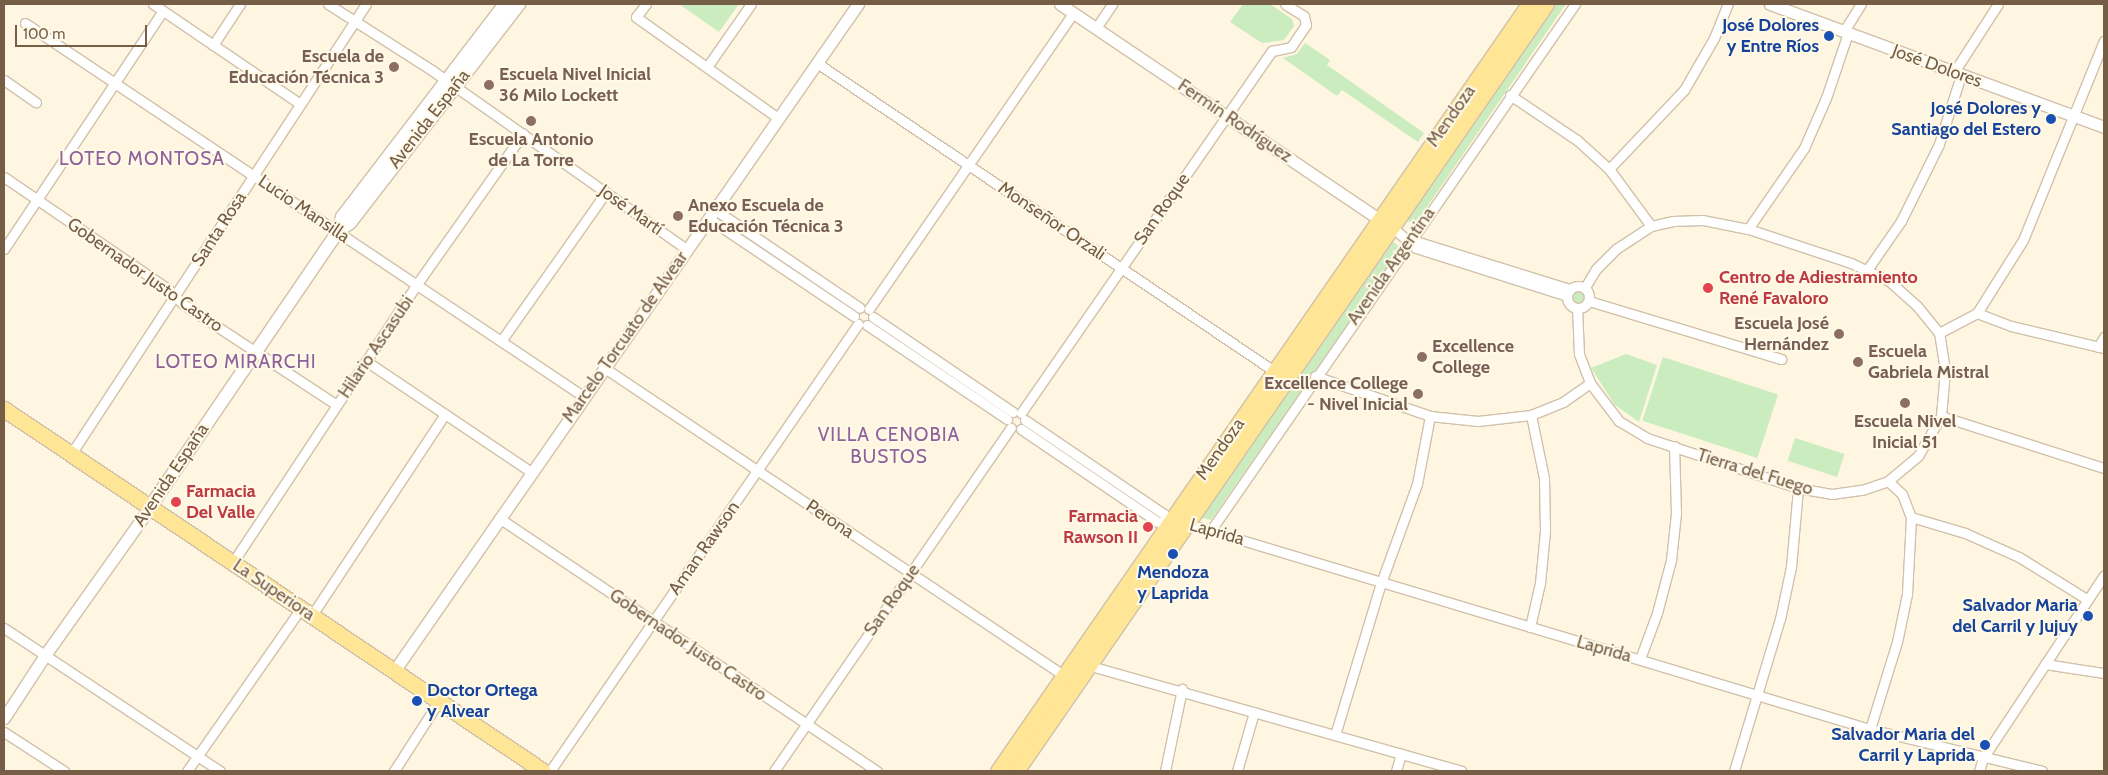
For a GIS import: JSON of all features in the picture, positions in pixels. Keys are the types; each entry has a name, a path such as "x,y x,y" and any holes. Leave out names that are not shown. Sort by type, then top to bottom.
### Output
{"main road":[{"name":"Avenida España","path":"150,507 338,231 350,223 505,4"},
{"name":"Avenida España","path":"450,83 519,4"},
{"name":"Mendoza","path":"1386,223 1529,4"},
{"name":"Mendoza","path":"998,771 1066,675 1168,523 1280,375 1386,223 1546,4"},
{"name":"Mendoza","path":"1066,675 1091,663 1187,522 1280,375"},
{"name":"La Superiora","path":"4,408 543,771"},
{"name":"Mendoza","path":"1016,771 1064,701 1066,675"}],"street":[{"path":"153,4 300,104"},
{"path":"213,45 240,4"},
{"name":"José Martí","path":"328,4 450,83 686,249"},
{"name":"Santa Rosa","path":"71,454 366,4"},
{"path":"646,4 636,17 778,118"},
{"path":"707,67 751,4"},
{"name":"Marcelo Torcuato de Alvear","path":"394,671 603,367 858,4"},
{"name":"Fermín Rodríguez","path":"1060,4 1410,239 1568,293"},
{"path":"1096,28 1112,4"},
{"name":"San Roque","path":"1020,415 1272,51 1291,47 1306,25 1304,16 1285,4"},
{"name":"Avenida Argentina","path":"1211,530 1315,376 1574,4"},
{"path":"1608,169 1684,90 1714,38 1728,4"},
{"name":"José Dolores","path":"1770,4 2104,127"},
{"path":"1748,229 1804,148 1826,98 1846,32 1861,4"},
{"path":"1867,270 1901,221 1938,144 1958,73 1998,4"},
{"path":"4,249 163,11"},
{"path":"860,322 1073,12"},
{"name":"Lucio Mansilla","path":"25,22 583,396"},
{"path":"1939,333 1977,313 2023,240 2104,41"},
{"name":"Monseñor Orzali","path":"817,63 1280,375"},
{"path":"4,80 36,102"},
{"path":"1510,94 1577,140 1608,169 1651,226"},
{"name":"Hilario Ascasubi","path":"233,562 417,284 523,134"},
{"name":"Gobernador Justo Castro","path":"4,177 254,352 337,405"},
{"path":"501,341 606,192"},
{"path":"711,213 860,322 1007,419 1011,428 1021,429 1020,415 1007,419"},
{"name":"Laprida","path":"711,213 867,311 1164,514 1168,523"},
{"name":"Tierra del Fuego","path":"1577,308 1579,354 1590,383 1619,421 1647,438 1798,488 1832,494 1862,490 1888,481 1918,456 1941,416 1946,370 1939,333 1917,306 1889,281 1867,270 1748,229 1702,220 1651,226 1616,249 1596,269 1585,288"},
{"path":"1589,301 1585,288 1578,285 1568,293 1570,305 1577,308 1589,301 1781,359"},
{"path":"860,322 867,311"},
{"path":"1977,313 2011,326 2101,347 2104,337"},
{"name":"Aman Rawson","path":"550,771 860,322"},
{"path":"366,361 531,472"},
{"name":"Perona","path":"603,367 1066,675"},
{"path":"1315,376 1430,416 1478,421 1531,415 1563,402 1590,383"},
{"path":"187,771 306,612 445,414"},
{"path":"1530,627 1540,583 1545,531 1544,478 1531,415"},
{"path":"1335,736 1381,583 1417,484 1430,416"},
{"path":"1941,416 2104,468"},
{"name":"San Roque","path":"774,771 1011,428"},
{"name":"Laprida","path":"1021,429 1158,522 1187,522 1381,583 1870,729 2042,771"},
{"path":"1640,659 1657,612 1671,560 1676,513 1674,446"},
{"path":"1870,729 1897,642 1907,594 1911,517 1902,494 1888,481"},
{"path":"1734,771 1757,695 1791,567 1798,488"},
{"name":"Avenida España","path":"4,718 45,655 150,507"},
{"path":"1911,517 1965,533 2019,557 2088,600"},
{"name":"Gobernador Justo Castro","path":"499,518 877,771"},
{"path":"1979,771 1983,758 2104,575"},
{"path":"4,628 220,771"},
{"path":"1088,640 1091,663 1446,769 1461,771"},
{"path":"2045,664 2104,673"},
{"path":"1165,771 1182,689"},
{"path":"394,771 439,701"},
{"path":"1237,771 1254,712"},
{"path":"4,732 64,771"},
{"path":"1396,771 1401,754"}],"green space":[{"path":"679,4 739,4 719,32"},
{"path":"1243,4 1270,4 1292,19 1294,26 1284,40 1262,43 1230,22"},
{"path":"1552,4 1566,4 1416,223 1407,221"},
{"path":"1305,43 1330,60 1327,65 1424,133 1418,142 1342,90 1337,96 1283,58 1297,54"},
{"path":"723,220 853,307 852,309 721,222"},
{"path":"1393,242 1399,246 1399,251 1211,520 1202,518"},
{"path":"1578,290 1583,292 1585,297 1583,302 1578,304 1573,302 1571,297 1573,292"},
{"path":"877,324 1005,411 1005,412 875,327"},
{"path":"1626,354 1657,365 1639,422 1615,405 1591,368"},
{"path":"1663,357 1778,394 1757,458 1642,421"},
{"path":"1030,427 1154,511 1153,513 1028,430"},
{"path":"1795,438 1844,454 1837,477 1788,461"}],"place":[{"name":"José Dolores y Entre Ríos","path":"1829,36"},
{"name":"Escuela de Educación Técnica 3","path":"394,67"},
{"name":"Escuela Nivel Inicial 36 Milo Lockett","path":"489,85"},
{"name":"José Dolores y Santiago del Estero","path":"2051,119"},
{"name":"Escuela Antonio de La Torre","path":"531,121"},
{"name":"Anexo Escuela de Educación Técnica 3","path":"678,216"},
{"name":"Centro de Adiestramiento René Favaloro","path":"1708,288"},
{"name":"Escuela José Hernández","path":"1839,334"},
{"name":"Excellence College","path":"1422,357"},
{"name":"Escuela Gabriela Mistral","path":"1858,362"},
{"name":"Excellence College - Nivel Inicial","path":"1418,394"},
{"name":"Escuela Nivel Inicial 51","path":"1905,403"},
{"name":"Farmacia Del Valle","path":"176,502"},
{"name":"Farmacia Rawson II","path":"1148,527"},
{"name":"Mendoza y Laprida","path":"1173,554"},
{"name":"Salvador Maria del Carril y Jujuy","path":"2088,616"},
{"name":"Doctor Ortega y Alvear","path":"417,701"},
{"name":"Salvador Maria del Carril y Laprida","path":"1985,745"}],"district":[{"name":"LOTEO MONTOSA","path":"142,159"},
{"name":"LOTEO MIRARCHI","path":"236,362"},
{"name":"VILLA CENOBIA BUSTOS","path":"889,446"}]}
